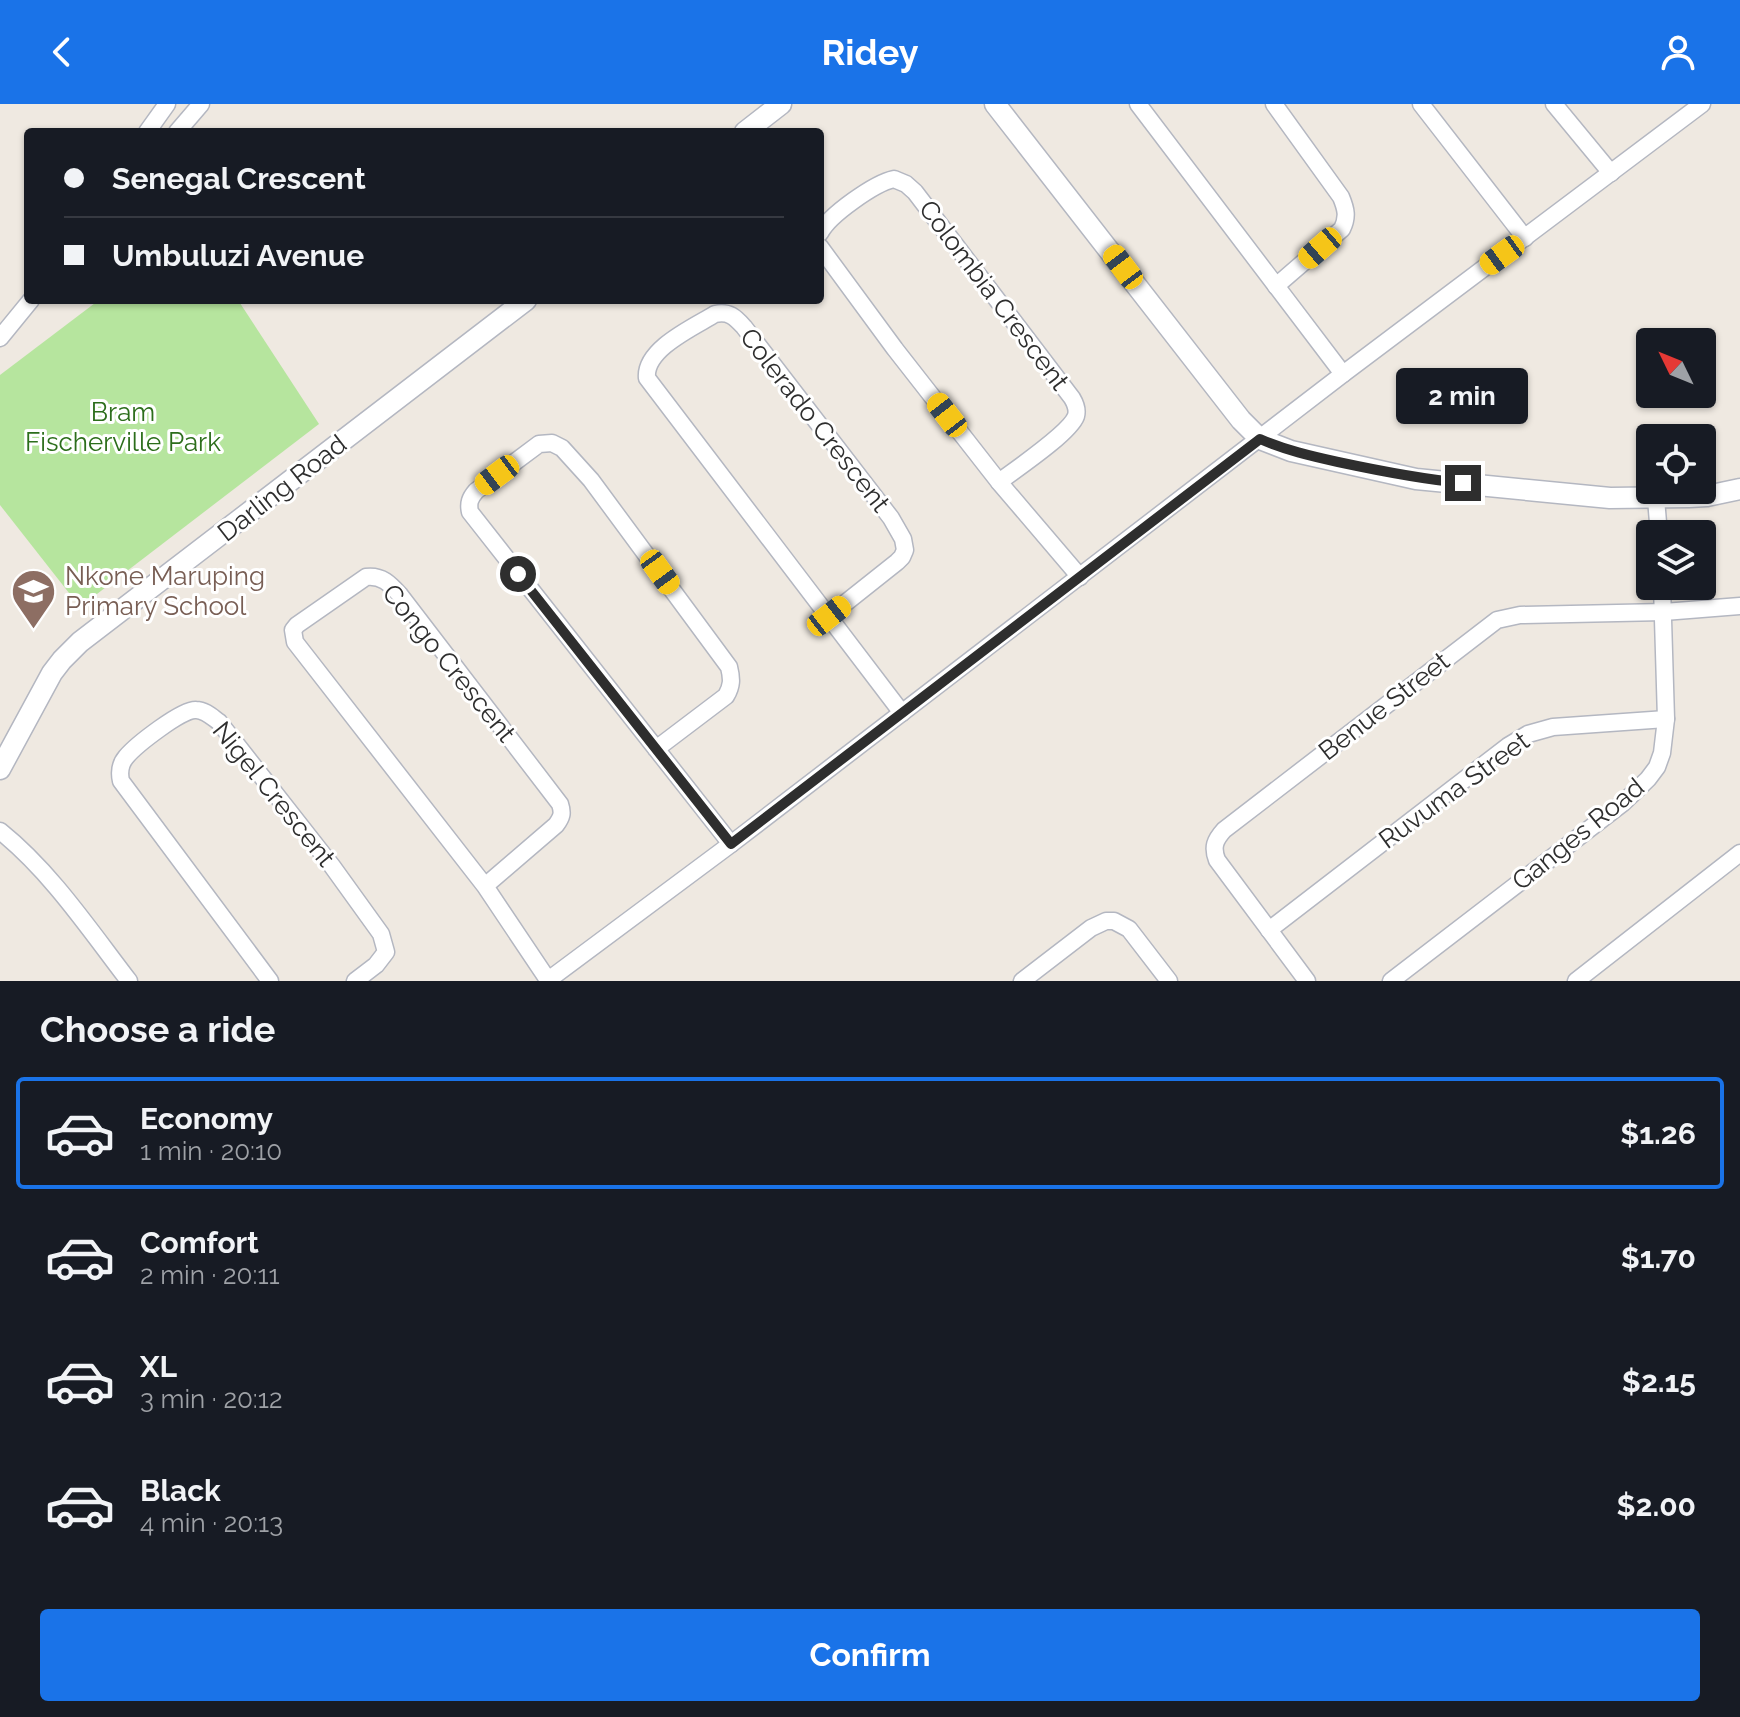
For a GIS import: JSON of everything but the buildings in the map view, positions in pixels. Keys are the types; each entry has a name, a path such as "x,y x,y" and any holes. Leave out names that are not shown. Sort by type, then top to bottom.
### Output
{"street":[{"path":"150,128 167,104"},
{"path":"180,128 201,104"},
{"path":"750,128 781,104"},
{"path":"995,104 1241,420 1260,439 1291,451 1416,479 1636,499"},
{"path":"1138,104 1343,374"},
{"path":"1274,104 1341,197 1346,210 1342,229 1276,286"},
{"path":"1421,104 1525,238"},
{"path":"1554,104 1611,173"},
{"path":"547,980 731,844 1343,374 1702,104"},
{"name":"Colombia Crescent","path":"824,227 832,216 883,182 894,179 906,184 1072,398 1076,417 1065,431 999,482"},
{"path":"824,252 999,482 1080,577"},
{"path":"0,338 28,304"},
{"name":"Darling Road","path":"0,769 52,673 72,650 521,304"},
{"name":"Colerado Crescent","path":"829,616 897,562 905,550 903,539 891,518 744,327 731,315 715,314 663,347 649,365 647,378 902,713"},
{"path":"656,749 726,696 732,679 729,667 591,480 562,448 552,443 539,444 476,491 471,497 470,512 541,604 731,844"},
{"path":"1716,494 1740,489"},
{"name":"Congo Crescent","path":"485,886 556,825 561,818 560,804 400,595 388,582 373,576 366,577 297,625 293,630 295,642 485,886 547,980"},
{"name":"Ganges Road","path":"1391,981 1635,792 1657,767 1666,719 1663,600"},
{"name":"Benue Street","path":"1307,981 1217,860 1215,840 1224,830 1497,620 1520,615 1664,612 1740,606"},
{"name":"Nigel Crescent","path":"270,981 121,781 119,773 126,757 182,714 192,710 207,713 219,722 381,934 386,952 376,965 355,981"},
{"name":"Ruvuma Street","path":"1269,930 1508,746 1528,734 1553,727 1666,719"},
{"path":"0,831 23,850 59,891 129,981"},
{"path":"1576,981 1740,853"},
{"path":"1022,981 1091,928 1114,921 1129,929 1169,981"}],"green space":[{"name":"Bram Fischerville Park","path":"94,304 241,304 319,424 80,607 0,505 0,375"}],"place":[{"name":"Nkone Maruping Primary School","path":"34,630"}],"route":[{"path":"518,574 731,844 1260,439 1291,451 1381,472 1463,483"}]}
